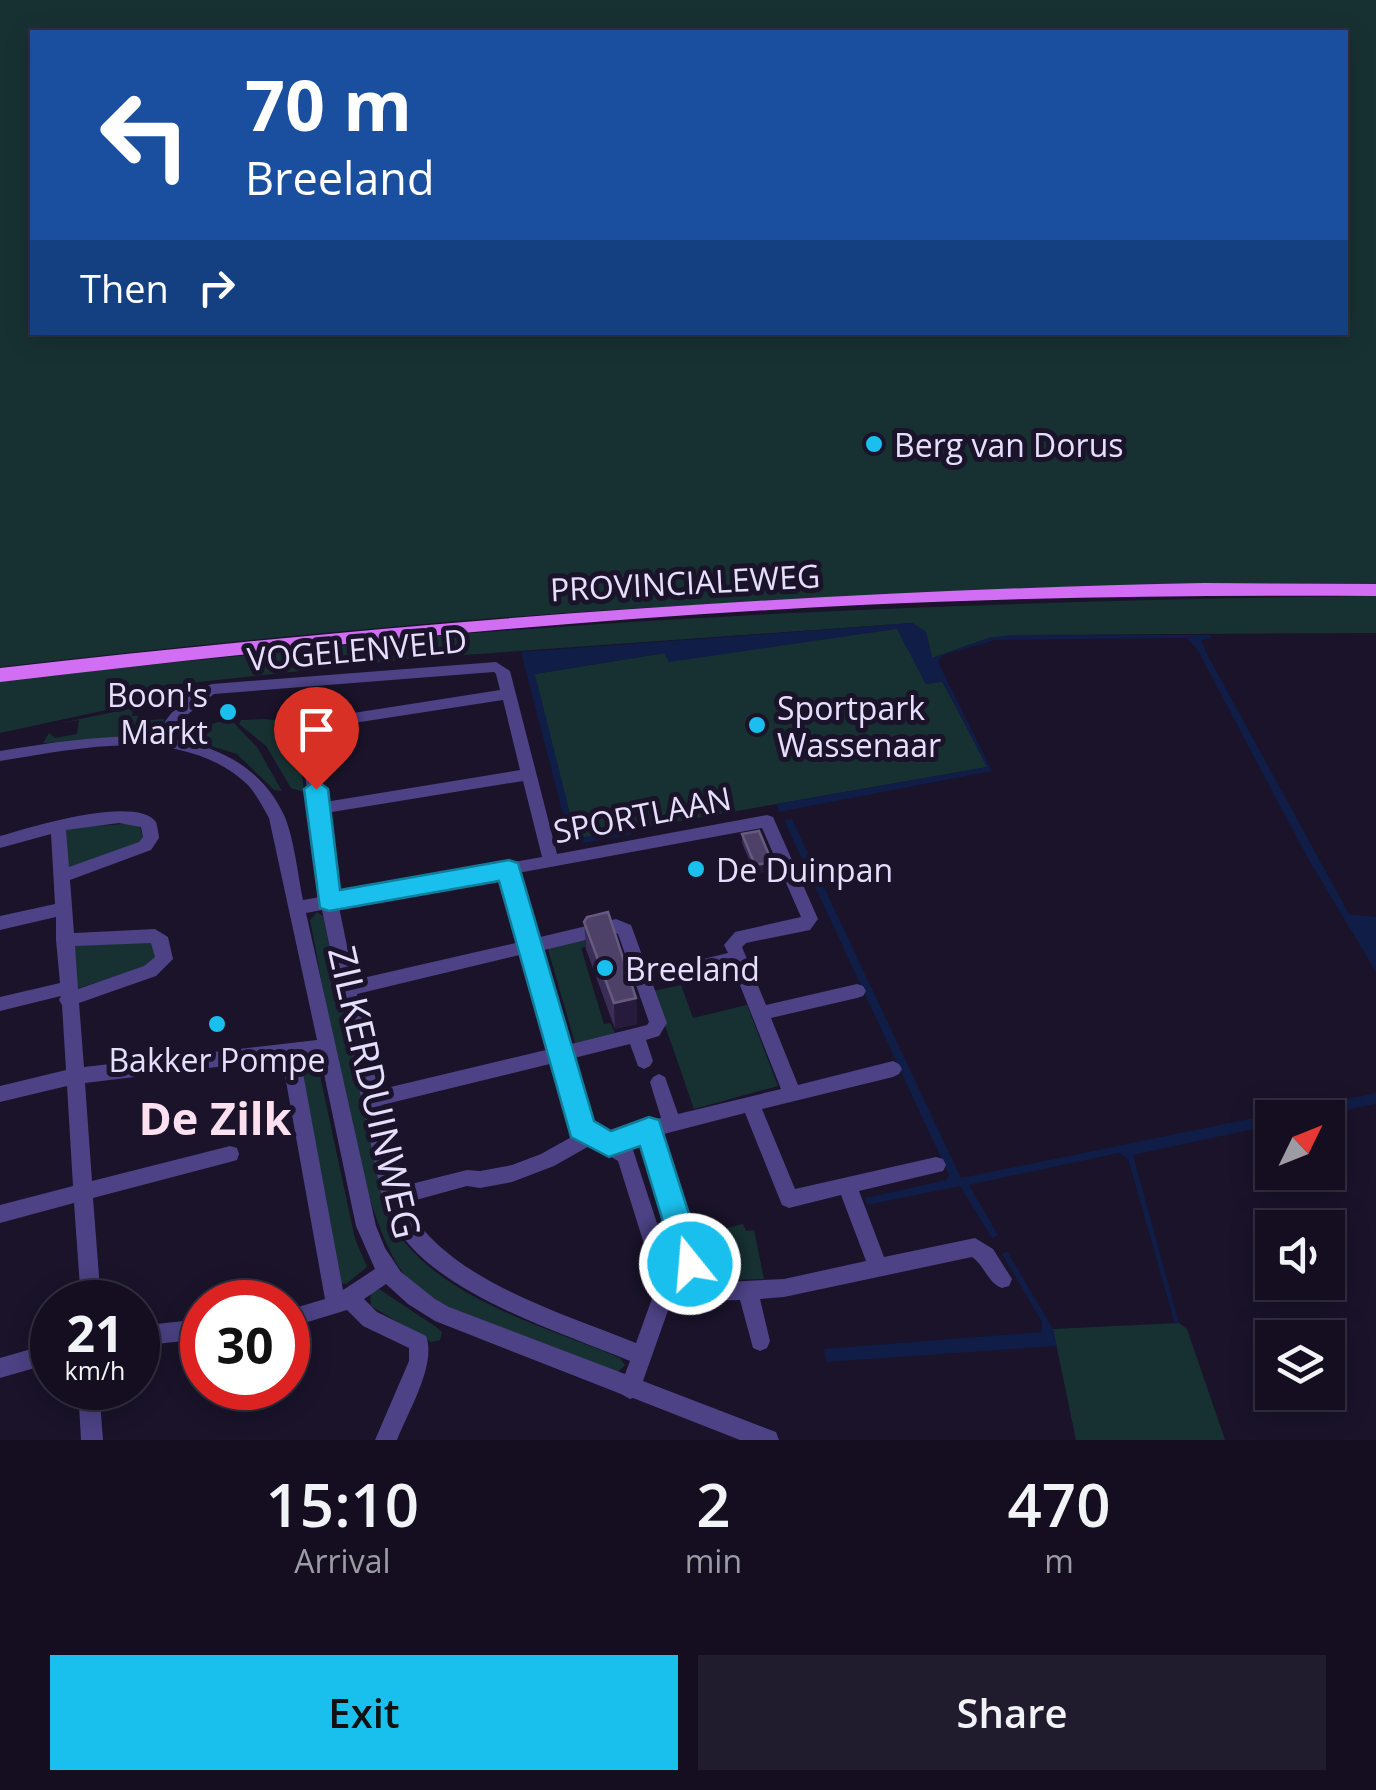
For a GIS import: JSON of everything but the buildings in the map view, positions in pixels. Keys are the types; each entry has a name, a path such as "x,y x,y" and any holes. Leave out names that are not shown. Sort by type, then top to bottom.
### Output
{"main road":[{"name":"PROVINCIALEWEG","path":"0,675 183,653 651,612 1202,590 1376,590"}],"street":[{"name":"VOGELENVELD","path":"162,742 194,700 212,689 488,665 502,672 507,694"},
{"path":"507,694 552,862"},
{"name":"ZILKERDUINWEG","path":"507,694 306,725 329,902 392,1198 413,1238 465,1275 643,1356"},
{"name":"ZILKERDUINWEG","path":"0,756 78,745 162,742 216,754 240,768 262,789 277,817 366,1226 386,1273 405,1292 442,1314 768,1440"},
{"path":"318,809 529,774"},
{"path":"0,842 58,826 142,819 149,824 151,838 139,849 60,878"},
{"name":"SPORTLAAN","path":"297,908 767,821 810,919 804,925 741,936 733,946 738,957"},
{"path":"58,826 89,1280"},
{"path":"509,870 582,1129 626,1156 660,1263 664,1294 630,1389"},
{"path":"595,907 602,929"},
{"path":"0,923 62,909"},
{"path":"348,989 616,926 625,930 658,1023 653,1031 371,1100"},
{"path":"0,1004 67,994 150,971 164,959 162,942 155,936 64,940"},
{"path":"697,966 738,957 792,1093"},
{"path":"760,1013 857,990"},
{"path":"636,1035 644,1061"},
{"path":"0,1094 75,1076 325,1047"},
{"path":"290,1052 342,1302 419,1343 419,1361 386,1440"},
{"path":"609,1145 649,1129 893,1070"},
{"path":"659,1082 672,1123"},
{"path":"751,1104 789,1199 936,1164"},
{"path":"649,1129 698,1293"},
{"path":"392,1198 467,1178 479,1181 533,1167 588,1136"},
{"path":"0,1214 230,1154"},
{"path":"848,1187 878,1268"},
{"path":"664,1294 784,1288 975,1247 986,1255 1002,1278"},
{"path":"310,1311 342,1302 386,1273"},
{"path":"748,1290 760,1341"},
{"path":"0,1368 30,1359"},
{"path":"90,1410 92,1440"}],"green space":[{"path":"0,0 1376,0 1376,586 720,604 308,634 0,667"},
{"path":"1376,596 1376,633 1013,635 989,638 932,658 926,632 912,623 422,658 424,637 662,620 1138,600"},
{"name":"Sportpark Wassenaar","path":"897,628 926,684 942,681 988,767 576,839 534,674 665,653 669,661"},
{"path":"408,639 409,659 144,688 141,701 134,704 0,733 0,680"},
{"path":"133,708 132,716 139,716 139,721 164,719 162,730 148,737 43,743 49,733 55,738 77,734 79,720 56,724"},
{"path":"241,720 297,723 304,792 291,788 266,746 239,724"},
{"path":"218,722 234,723 257,747 282,791 274,790 237,754 175,735"},
{"path":"139,823 144,842 67,868 66,828"},
{"path":"317,912 323,916 385,1211 403,1240 427,1265 487,1303 620,1358 625,1365 618,1372 454,1309 414,1285 395,1260 377,1220 348,1114 310,920"},
{"path":"584,939 586,947 581,948 604,1024 610,1023 615,1033 575,1043 547,946"},
{"path":"154,942 159,955 152,964 76,989 72,948 76,945"},
{"path":"681,985 693,1018 747,1005 778,1086 694,1109 653,991"},
{"path":"316,1057 355,1239 367,1267 346,1284 339,1283 301,1069 308,1058"},
{"path":"743,1224 746,1231 754,1230 764,1279 728,1280 727,1273 738,1269 723,1229"},
{"path":"379,1289 442,1332 440,1340 431,1342 371,1306 370,1292"},
{"path":"1179,1323 1187,1329 1225,1440 1076,1440 1053,1329"}],"water":[{"path":"912,623 926,632 932,658 989,638 1013,635 1210,635 1212,638 1201,640 1207,654 1349,914 1376,917 1376,972 1306,855 1197,649 1187,638 996,640 943,655 938,662 992,771 779,812 776,804 987,767 943,682 926,684 897,629 669,662 664,653 535,674 576,838 630,830 631,835 571,845 521,652"},
{"path":"792,819 961,1178 1255,1118 1255,1129 1133,1155 1179,1323 1175,1324 1128,1159 1119,1153 969,1185 998,1235 992,1238 960,1186 867,1205 865,1198 946,1180 949,1175 784,820"},
{"path":"1376,1093 1376,1104 1345,1110 1345,1100 1342,1100"},
{"path":"1007,1251 1053,1329 1057,1346 827,1362 824,1349 1041,1332 1042,1322 1002,1254"}],"place":[{"name":"Berg van Dorus","path":"874,444"},
{"name":"Boon's Markt","path":"228,712"},
{"name":"Sportpark Wassenaar","path":"757,725"},
{"name":"De Duinpan","path":"696,869"},
{"name":"Breeland","path":"605,968"},
{"name":"Bakker Pompe","path":"217,1024"}],"district":[{"name":"De Zilk","path":"215,1117"}],"route":[{"path":"316,789 329,902 509,870 582,1129 594,1140 609,1145 649,1129 690,1264"}]}
